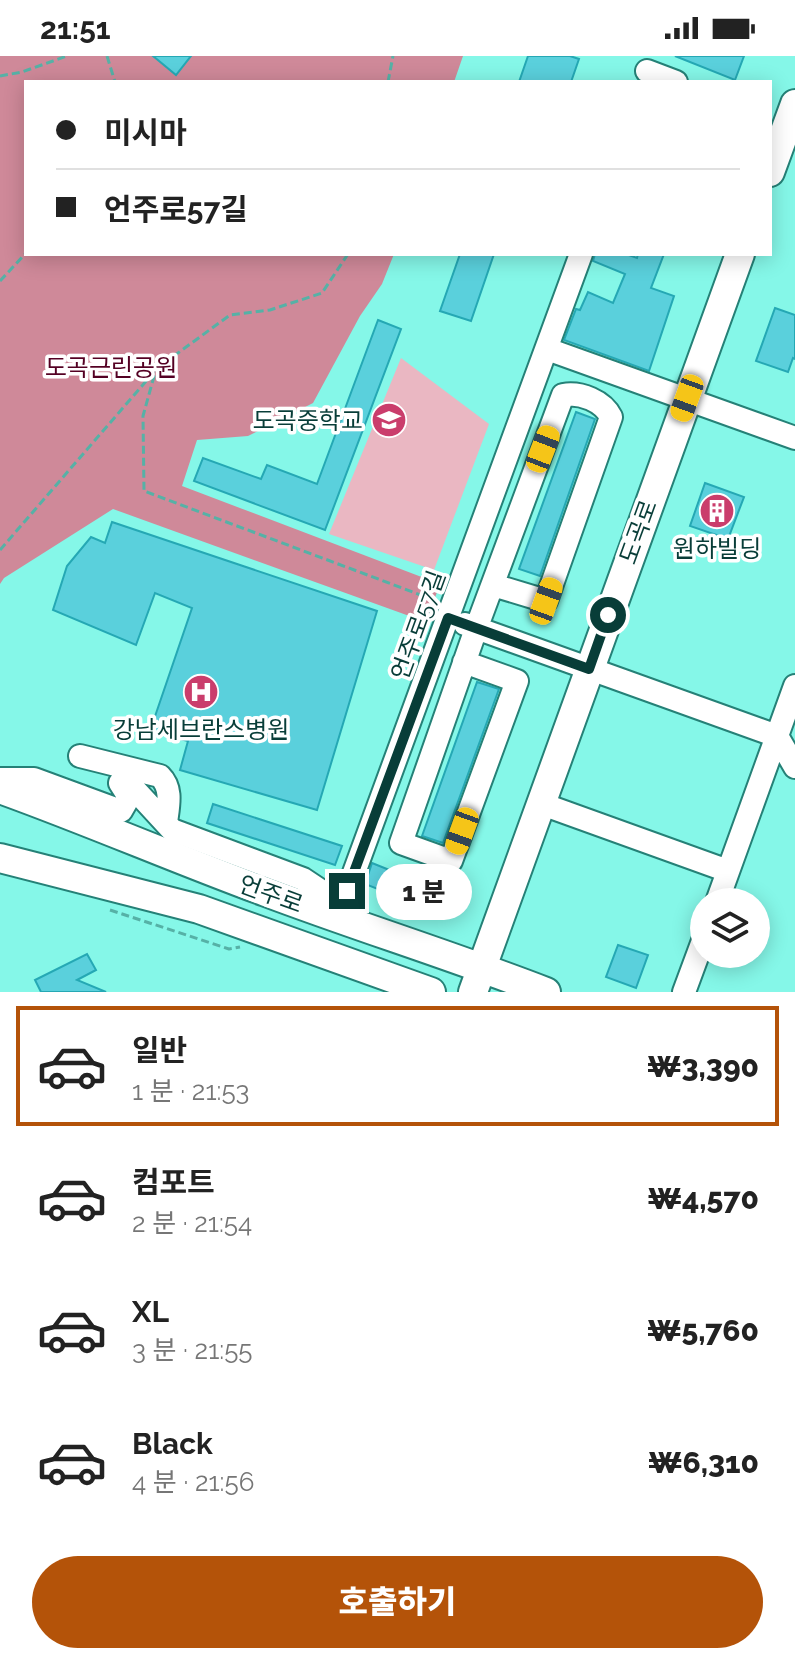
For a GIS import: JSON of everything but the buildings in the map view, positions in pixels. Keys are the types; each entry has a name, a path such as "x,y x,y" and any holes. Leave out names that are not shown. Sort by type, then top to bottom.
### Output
{"main road":[{"path":"772,166 787,118"},
{"name":"도곡로","path":"478,980 739,256"},
{"name":"언주로","path":"0,789 337,919 478,980 546,992"},
{"name":"언주로","path":"0,858 199,909 431,992"}],"street":[{"path":"647,70 671,80"},
{"name":"언주로57길","path":"337,919 580,256"},
{"path":"547,349 795,438"},
{"path":"464,662 517,681 451,861 401,843 464,662 563,395 594,401 606,408 611,417 546,601 493,585"},
{"path":"448,618 777,736 795,767"},
{"path":"722,888 795,686"},
{"path":"80,756 160,776 167,782 170,798 169,826"},
{"path":"0,779 34,779 169,826 303,879 321,891 337,919"},
{"path":"542,804 728,871"},
{"path":"684,992 693,968"}],"path":[{"path":"0,76 22,72 67,56"},
{"path":"107,56 114,80"},
{"path":"388,80 393,56"},
{"path":"0,281 24,255"},
{"path":"0,550 156,369 230,315 270,310 322,293 347,256"},
{"path":"156,369 143,416 144,491 434,600 448,618"},
{"path":"101,907 229,949 251,947"}],"shaded area":[{"path":"401,358 489,424 434,570 329,534"}],"green space":[{"name":"도곡근린공원","path":"0,56 463,56 455,80 24,80 24,256 393,256 382,284 360,316 313,403 248,436 197,440 182,486 440,584 426,622 113,509 4,578 0,584"}],"place":[{"name":"도곡중학교","path":"389,420"},
{"name":"원하빌딩","path":"717,511"},
{"name":"강남세브란스병원","path":"201,692"}],"route":[{"path":"347,891 448,618 589,669 608,615"}]}
